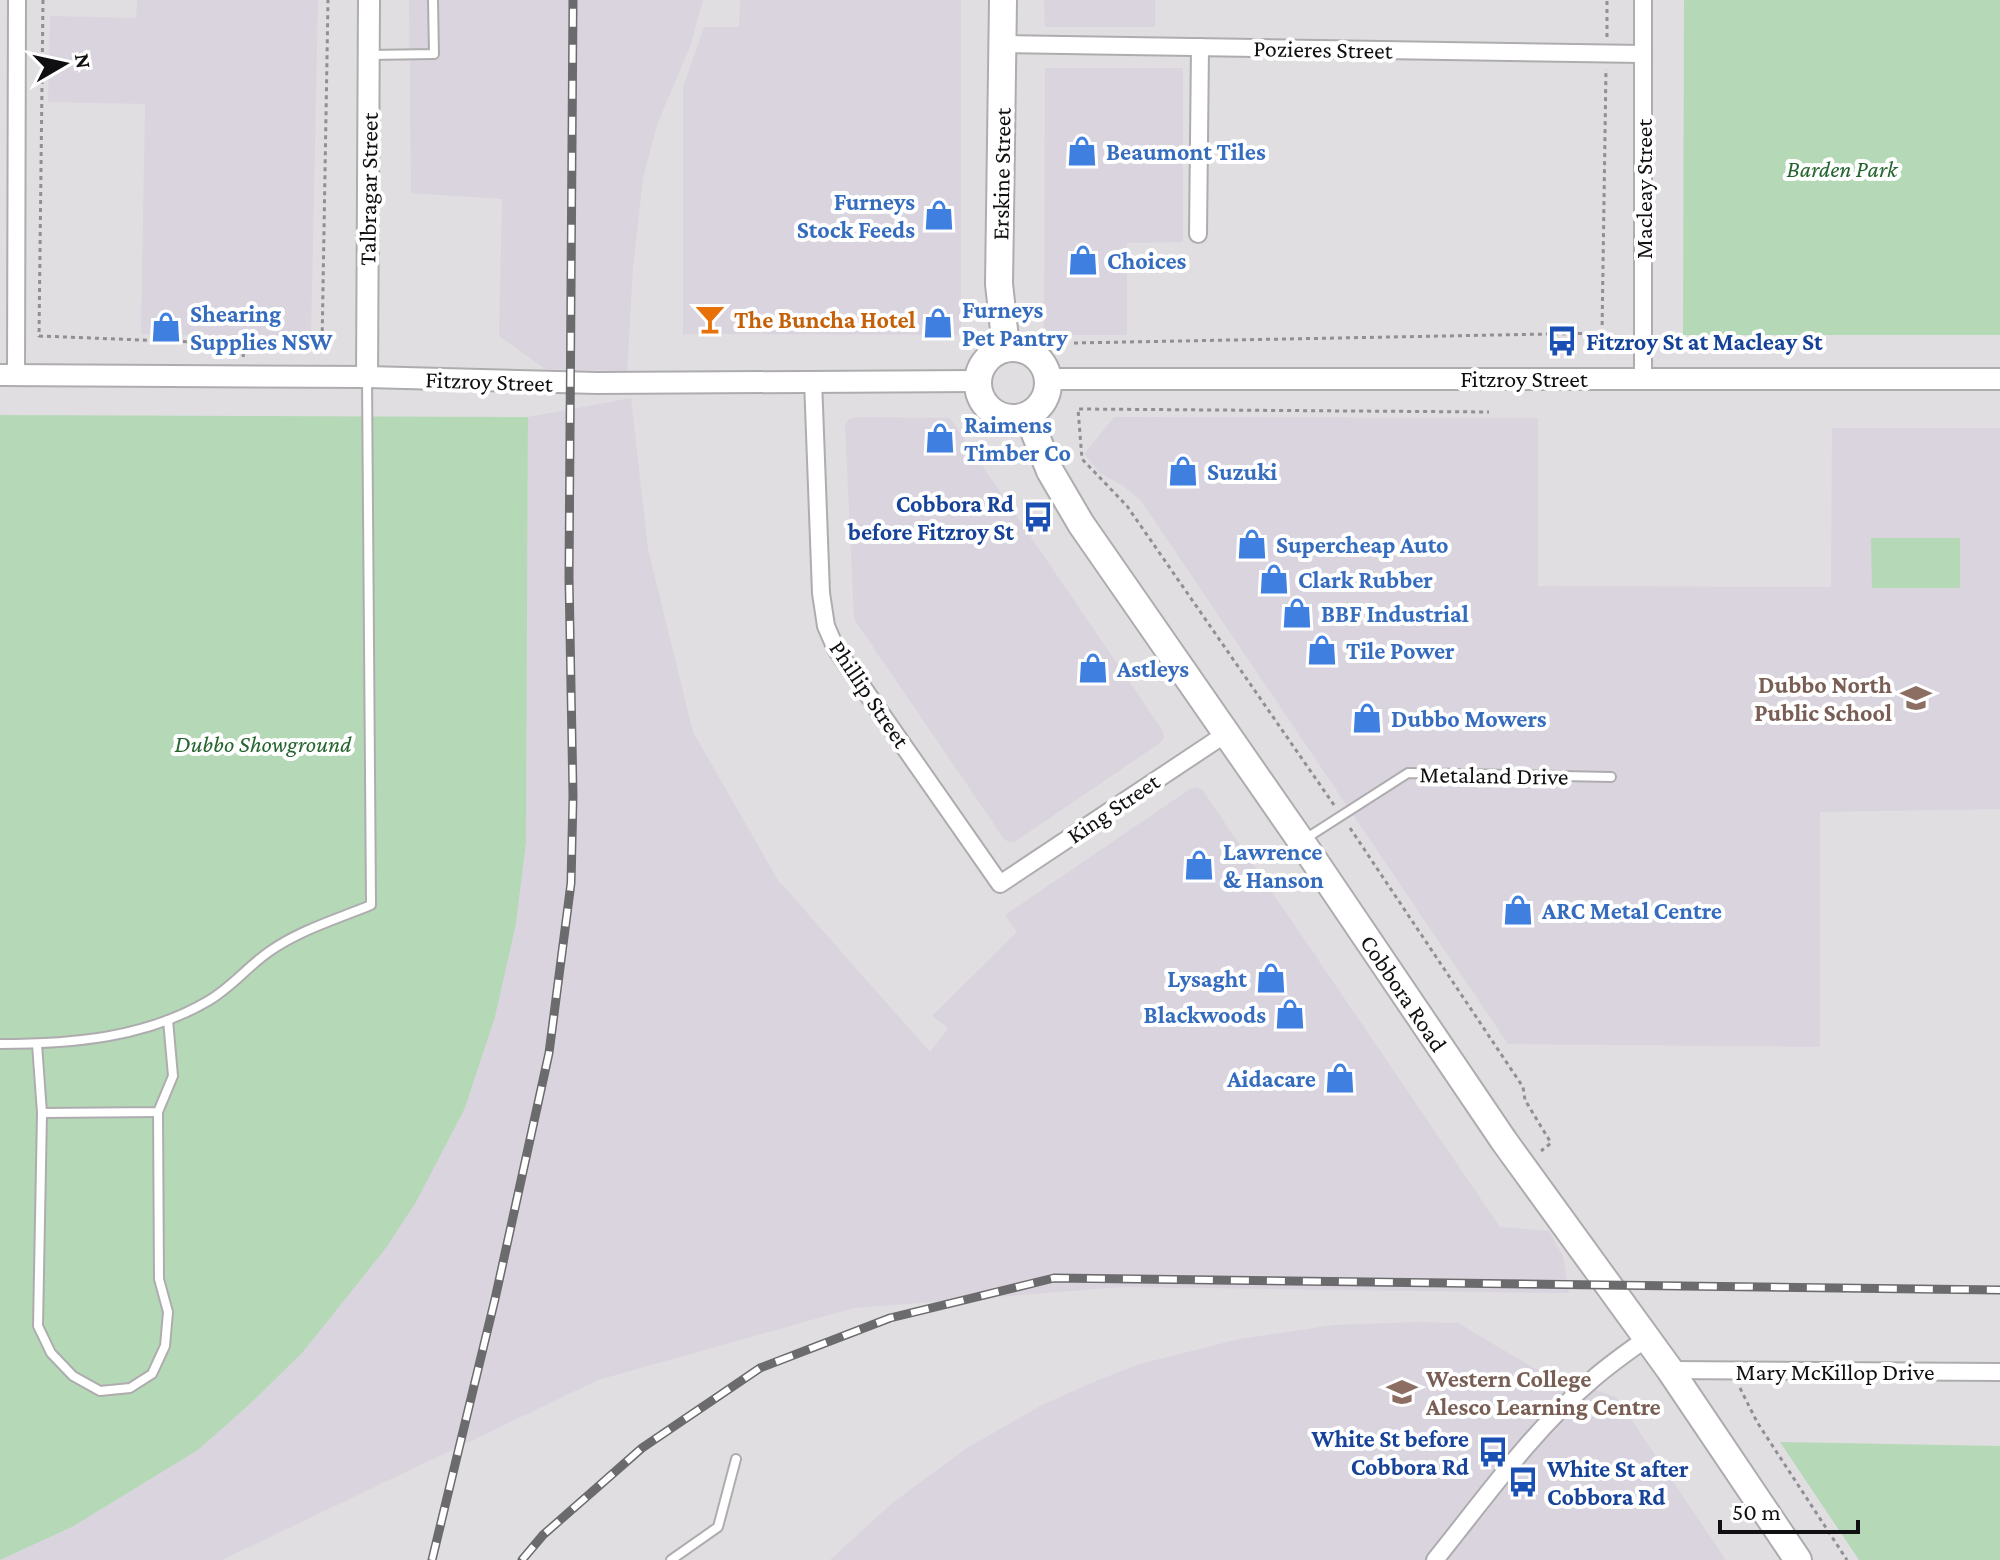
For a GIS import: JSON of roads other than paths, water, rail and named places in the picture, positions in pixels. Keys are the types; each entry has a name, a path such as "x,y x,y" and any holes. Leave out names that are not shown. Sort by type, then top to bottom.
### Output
{"main road":[{"name":"Erskine Street","path":"1003,0 999,284 1006,348"},
{"path":"1016,347 1034,354 1046,369 1049,379 1044,401 1028,416 1016,419 993,412 984,404 977,381 986,360 1006,348 1016,347"},
{"name":"Cobbora Road","path":"1028,416 1050,471 1081,524 1522,1166 1670,1370 1798,1560"}],"street":[{"path":"8,375 17,0"},
{"name":"Talbragar Street","path":"367,377 369,0"},
{"name":"Macleay Street","path":"1643,0 1643,377"},
{"name":"Pozieres Street","path":"1003,44 1642,54"},
{"path":"1198,234 1200,47"},
{"name":"Fitzroy Street","path":"8,375 367,377 597,383 977,381"},
{"name":"Fitzroy Street","path":"1049,379 2000,379"},
{"name":"Phillip Street","path":"813,380 821,593 826,626 836,649 1000,884"},
{"name":"King Street","path":"1000,884 1227,733"},
{"path":"1435,1560 1526,1446 1593,1379 1647,1338"},
{"name":"Mary McKillop Drive","path":"1670,1370 2000,1372"}],"lane":[{"path":"369,55 434,54 433,0"},
{"path":"0,1044 77,1041 116,1035 168,1020 209,1001 233,984 263,955 294,937 371,905 367,377"},
{"name":"Metaland Drive","path":"1301,841 1408,773 1611,777"},
{"path":"37,1044 42,1113 38,1326 51,1353 73,1376 100,1391 130,1388 152,1374 165,1346 168,1312 159,1279 158,1112 173,1076 168,1020"},
{"path":"42,1113 158,1112"},
{"path":"671,1560 718,1527 736,1459"}],"railway":[{"path":"432,1560 495,1299 549,1053 571,883 573,796 569,578 573,0"},
{"path":"522,1560 543,1535 642,1448 760,1368 890,1318 1054,1278 2000,1290"}],"place":[{"name":"Beaumont Tiles","path":"1082,151"},
{"name":"Furneys Stock Feeds","path":"939,215"},
{"name":"Choices","path":"1083,260"},
{"name":"The Buncha Hotel","path":"710,319"},
{"name":"Furneys Pet Pantry","path":"938,323"},
{"name":"Shearing Supplies NSW","path":"166,327"},
{"name":"Fitzroy St at Macleay St","path":"1562,341"},
{"name":"Raimens Timber Co","path":"940,438"},
{"name":"Suzuki","path":"1183,471"},
{"name":"Cobbora Rd before Fitzroy St","path":"1038,517"},
{"name":"Supercheap Auto","path":"1252,544"},
{"name":"Clark Rubber","path":"1274,579"},
{"name":"BBF Industrial","path":"1297,613"},
{"name":"Tile Power","path":"1322,650"},
{"name":"Astleys","path":"1093,668"},
{"name":"Dubbo North Public School","path":"1916,698"},
{"name":"Dubbo Mowers","path":"1367,718"},
{"name":"Lawrence & Hanson","path":"1199,865"},
{"name":"ARC Metal Centre","path":"1518,910"},
{"name":"Lysaght","path":"1271,978"},
{"name":"Blackwoods","path":"1290,1014"},
{"name":"Aidacare","path":"1340,1078"},
{"name":"Western College Alesco Learning Centre","path":"1402,1392"},
{"name":"White St before Cobbora Rd","path":"1493,1452"},
{"name":"White St after Cobbora Rd","path":"1523,1482"}],"park label":[{"name":"Barden Park","path":"1842,168"},
{"name":"Dubbo Showground","path":"263,743"}]}
